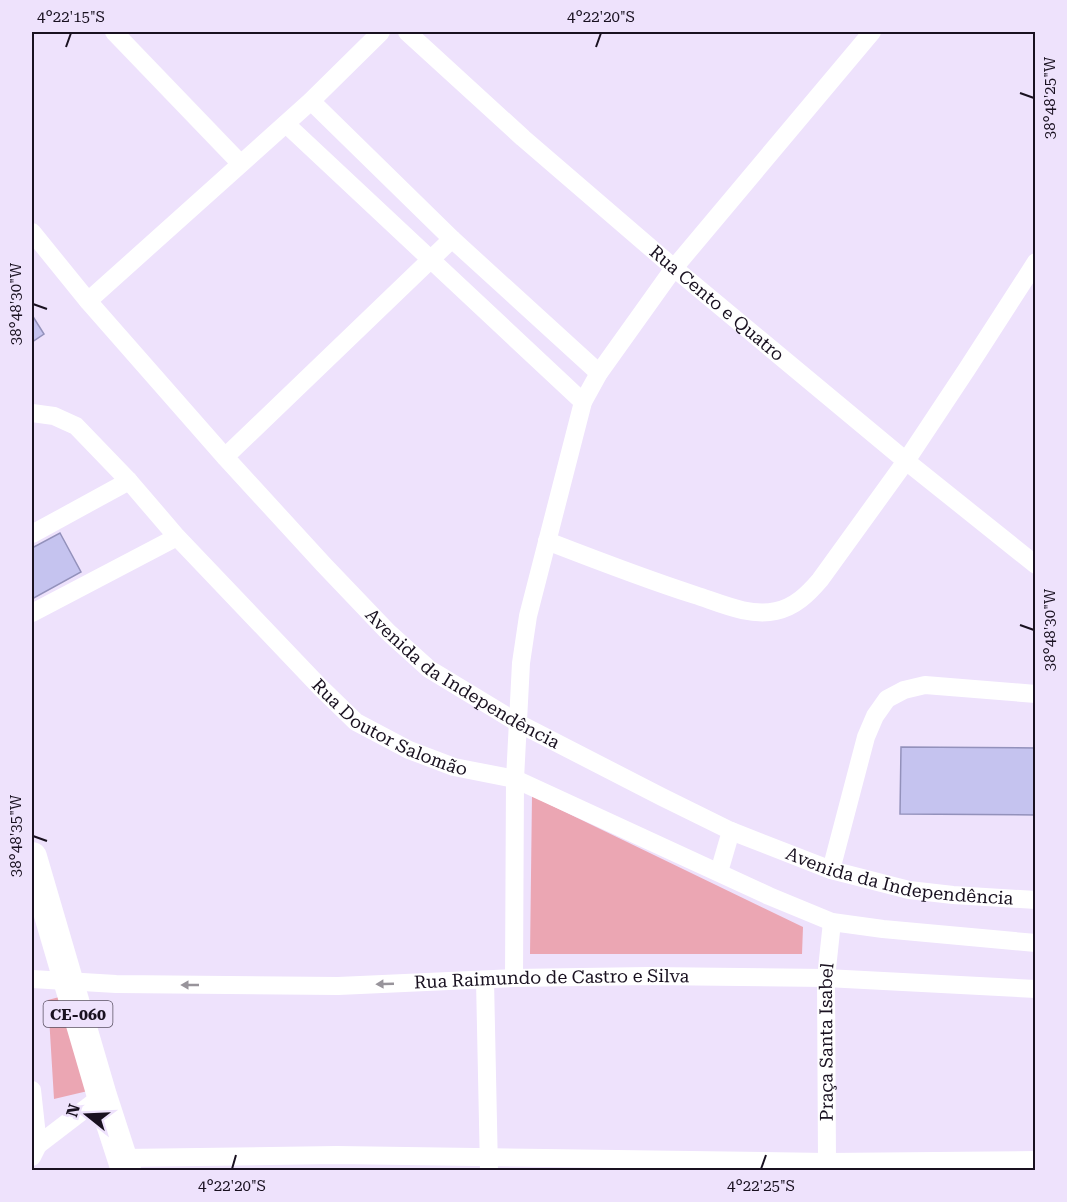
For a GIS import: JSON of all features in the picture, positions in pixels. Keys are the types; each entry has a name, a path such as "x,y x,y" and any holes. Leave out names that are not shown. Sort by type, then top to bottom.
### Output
{"main road":[{"name":"CE-060","path":"32,857 124,1164"}],"street":[{"path":"114,32 240,163"},
{"path":"88,302 311,101 381,32"},
{"name":"Rua Cento e Quatro","path":"407,32 523,138 674,268 1035,565"},
{"path":"514,978 515,779 521,663 528,616 583,402 599,373 674,268 872,32"},
{"path":"311,101 452,239 599,373"},
{"path":"286,123 583,402"},
{"name":"Avenida da Independência","path":"32,232 88,302 225,457 388,632 429,669 518,723 662,797 732,831 831,870 909,890 1035,900"},
{"path":"225,457 452,239"},
{"path":"547,542 739,609 759,613 788,607 805,596 820,580 906,461 1035,262"},
{"name":"Rua Doutor Salomão","path":"32,413 54,416 76,426 129,481 177,537 356,722 409,750 454,767 515,779 769,896 832,922 1035,943"},
{"path":"32,534 129,481"},
{"path":"32,613 177,537"},
{"path":"831,870 866,737 875,716 887,699 904,690 925,686 1035,694"},
{"path":"719,872 732,831"},
{"name":"Praça Santa Isabel","path":"826,1162 826,978 832,922"},
{"name":"Rua Raimundo de Castro e Silva","path":"32,979 116,984 338,986 514,978 650,976 826,978 1035,989"},
{"path":"485,980 489,1164"},
{"path":"32,1090 34,1151"},
{"path":"34,1151 102,1096"},
{"path":"124,1164 1035,1160"}],"shaded area":[{"path":"532,796 803,927 802,954 530,954"},
{"path":"63,996 92,1090 54,1099 48,1000"}],"building":[{"path":"32,315 44,334 32,342"},
{"path":"60,533 81,572 32,599 32,548"},
{"path":"901,747 1036,748 1036,815 900,814"}]}
